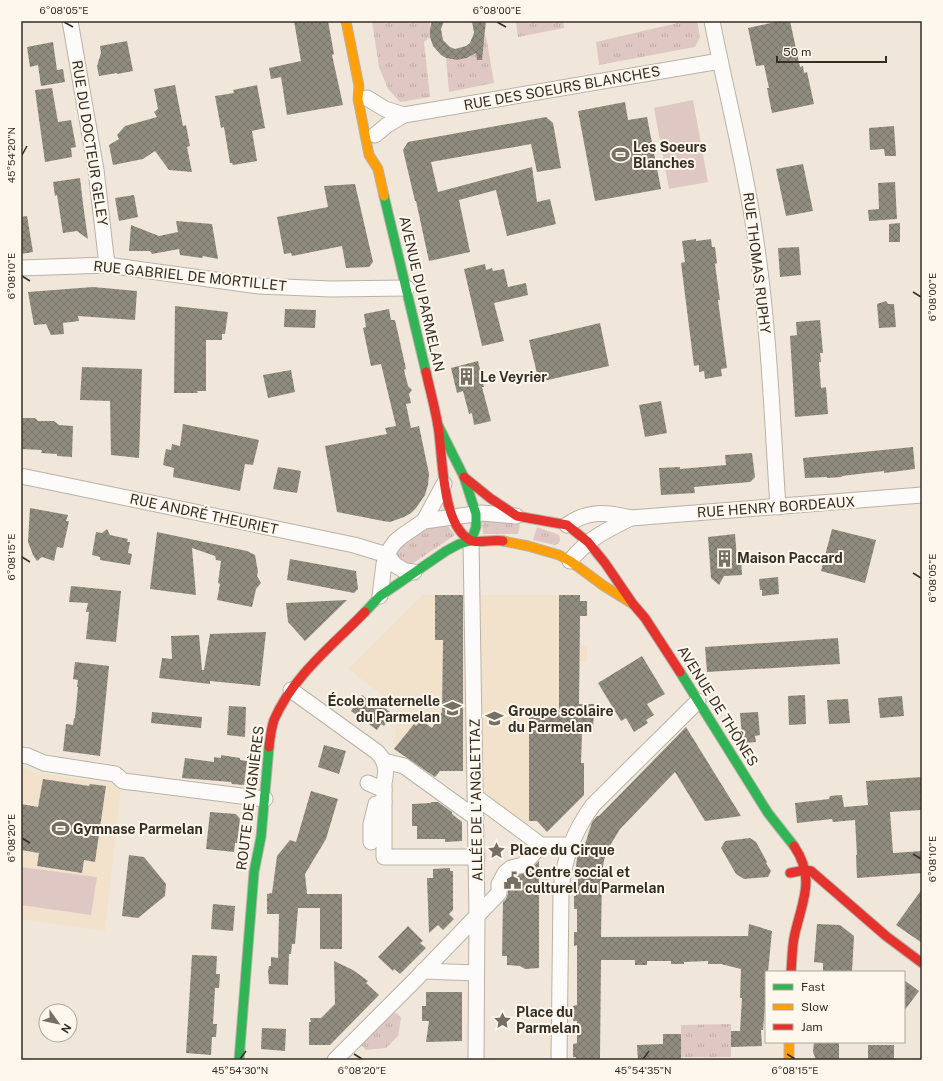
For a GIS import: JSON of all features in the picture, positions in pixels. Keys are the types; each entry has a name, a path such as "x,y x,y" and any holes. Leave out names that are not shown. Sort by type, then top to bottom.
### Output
{"main road":[{"name":"AVENUE DU PARMELAN","path":"346,21 363,92 370,113"},
{"name":"AVENUE DU PARMELAN","path":"363,92 358,99 369,155 378,169"},
{"name":"AVENUE DU PARMELAN","path":"376,140 378,169 438,425"},
{"path":"438,425 464,477 476,514 476,527 471,540"},
{"path":"438,425 444,484 451,517 459,532 471,540 510,542 544,550 570,561 604,586 633,604"},
{"path":"464,477 490,498 517,516 567,525 588,542 605,563 633,604"},
{"name":"ROUTE DE VIGNIÈRES","path":"239,1060 254,872 261,837 271,729 279,710 291,690 308,669 380,596 414,572 459,544 471,540"},
{"name":"AVENUE DE THÔNES","path":"633,604 663,644 775,825 794,845 801,858 806,870 810,899 794,938"},
{"name":"AVENUE DE THÔNES","path":"775,825 780,845"},
{"path":"786,863 791,878 806,870 811,871 886,936 922,963"},
{"path":"792,897 810,899"},
{"name":"AVENUE DE THÔNES","path":"791,914 794,938 791,971"},
{"path":"850,918 886,936"},
{"path":"789,1043 790,1060"}],"street":[{"name":"RUE DU DOCTEUR GELEY","path":"70,21 96,170 104,224 107,265"},
{"name":"RUE THOMAS RUPHY","path":"712,21 746,178 760,268 766,331 778,507"},
{"name":"RUE DES SOEURS BLANCHES","path":"376,140 387,124 404,115 720,61"},
{"name":"RUE DES SOEURS BLANCHES","path":"363,92 385,109 404,115"},
{"name":"RUE GABRIEL DE MORTILLET","path":"21,268 107,265 259,286 343,289 407,288"},
{"name":"RUE ANDRÉ THEURIET","path":"21,476 320,537 387,555"},
{"path":"424,521 444,484"},
{"name":"RUE HENRY BORDEAUX","path":"567,525 577,518 597,514 612,513 631,518 922,496"},
{"path":"380,596 384,564 387,555 395,542 424,521 476,514 517,516"},
{"name":"RUE HENRY BORDEAUX","path":"570,561 588,542 605,531 631,518"},
{"name":"ALLÉE DE L'ANGLETTAZ","path":"471,540 478,914 476,1060"},
{"path":"387,555 395,565 406,571 414,572"},
{"path":"291,690 377,752 384,761 386,772 384,796 384,857 476,857"},
{"path":"559,1060 559,984 562,879 566,856 570,845 581,822 593,805 698,701"},
{"path":"21,754 44,763 115,774 123,781 265,799"},
{"path":"384,761 404,766 476,818"},
{"path":"368,783 384,796"},
{"path":"371,842 370,824 376,804 384,796"},
{"path":"476,796 540,845 570,845"},
{"path":"336,1060 499,893 499,884 505,873 511,868 522,865 540,845"},
{"path":"423,971 476,973"}],"shaded area":[{"name":"Groupe scolaire du Parmelan","path":"422,595 580,595 580,601 587,601 587,616 580,616 580,646 587,646 587,661 580,662 579,704 594,704 593,733 582,733 581,763 584,763 584,795 547,832 540,825 540,821 529,821 529,830 480,794 463,771 442,771 434,778 431,778 394,749 397,706 348,669"},
{"name":"Gymnase Parmelan","path":"21,766 33,772 121,786 105,931 21,919"}],"green space":[{"path":"372,21 430,21 430,37 424,42 430,97 400,102 388,89 379,67"},
{"path":"563,21 564,28 518,37 516,22"},
{"path":"686,21 697,21 700,37 695,47 599,65 596,42"},
{"path":"486,36 494,83 449,92 446,58 458,60 470,57 477,50"},
{"path":"693,100 708,182 669,189 654,108"},
{"path":"482,518 520,525 518,534 483,534"},
{"path":"445,522 455,535 412,564 402,563 394,555 396,550 417,530"},
{"path":"537,527 559,535 559,543 555,545 533,540"},
{"path":"21,867 97,877 91,915 21,905"},
{"path":"392,1009 401,1018 398,1036 386,1048 366,1050 359,1043"},
{"path":"731,1024 731,1057 681,1057 681,1025"}],"building":[{"path":"294,21 328,21 334,54 332,55 343,105 287,115 281,77 271,79 269,68 301,61"},
{"path":"432,21 444,21 441,29 443,40 450,47 455,49 466,46 470,43 474,33 472,21 486,21 482,60 477,60 476,53 467,58 457,60 446,58 441,55 433,46 430,37"},
{"path":"780,21 790,21 800,67 803,66 804,73 807,72 814,104 772,113 764,65 756,66 748,28"},
{"path":"127,41 133,71 99,76 97,66 101,53 100,46"},
{"path":"53,42 57,70 63,69 65,82 41,86 38,65 30,67 27,47"},
{"path":"175,85 183,126 186,125 190,146 187,147 192,172 169,170 155,151 143,159 113,165 109,145 119,139 117,135 125,126 157,117 154,112 158,109 154,89"},
{"path":"257,85 265,128 252,131 257,161 233,165 230,163 224,127 221,128 215,96 234,93 233,90"},
{"path":"52,88 58,122 71,120 76,147 71,148 72,157 45,162 35,90"},
{"name":"Les Soeurs Blanches","path":"625,102 628,120 647,117 661,189 595,201 578,111"},
{"path":"546,117 553,123 561,168 537,172 531,144 431,162 438,192 532,167 537,202 550,199 556,224 507,236 496,190 459,200 470,252 429,261 403,150 408,142"},
{"path":"894,126 896,156 885,156 884,149 870,150 869,128"},
{"path":"803,164 813,211 786,216 776,169"},
{"path":"80,178 88,239 77,231 63,233 57,195 55,196 53,182"},
{"path":"895,182 897,219 869,221 868,210 879,209 878,183"},
{"path":"355,184 373,262 369,267 346,268 342,246 292,256 291,253 284,254 277,217 328,207 324,186"},
{"path":"134,195 138,217 119,221 115,198"},
{"path":"27,216 33,252 21,254 21,217"},
{"path":"176,221 212,224 218,259 203,256 202,258 180,255 179,249 152,254 150,251 129,251 131,225 159,236 178,232"},
{"path":"900,223 900,242 889,242 889,224"},
{"path":"696,239 696,241 711,239 712,247 715,247 717,263 715,264 720,300 718,300 727,368 721,369 722,376 705,379 704,371 699,372 699,365 694,366 681,263 685,262 682,241"},
{"path":"799,247 801,275 780,277 778,248"},
{"path":"485,264 486,270 492,268 493,271 504,269 508,287 526,283 528,295 494,303 504,341 482,346 464,269"},
{"path":"93,287 137,291 135,320 78,316 79,321 63,323 64,334 51,335 46,324 34,325 28,292"},
{"path":"886,301 888,304 894,304 896,327 879,328 877,304"},
{"path":"175,306 228,312 225,334 222,334 222,340 206,340 206,391 197,391 198,393 174,393"},
{"path":"285,309 316,310 315,328 284,327"},
{"path":"389,309 391,320 395,320 406,369 404,370 408,386 412,390 409,394 411,403 406,404 411,428 419,426 429,474 425,495 416,508 404,517 390,522 337,512 325,446 387,434 385,428 396,426 381,364 371,366 363,328 366,327 364,314"},
{"path":"820,320 823,353 820,353 821,362 819,362 821,388 826,387 828,414 795,417 790,336 797,335 796,322"},
{"path":"600,323 609,366 539,382 529,340"},
{"path":"478,361 484,387 482,387 491,421 474,425 472,413 469,414 463,391 457,393 451,368"},
{"path":"82,367 142,369 139,458 111,455 110,401 80,400"},
{"path":"291,370 295,392 268,398 263,375"},
{"path":"661,401 667,433 645,437 639,405"},
{"path":"21,418 35,418 38,421 54,421 59,425 73,426 72,457 41,453 42,450 21,449"},
{"path":"183,424 259,440 253,465 245,464 240,491 173,477 174,468 163,465 166,449 171,450 172,444 180,446"},
{"path":"913,447 915,469 884,473 884,471 842,477 805,478 803,458"},
{"path":"752,453 755,477 750,482 694,487 695,493 661,495 659,468 680,467 680,469 726,465 725,455"},
{"path":"278,467 301,471 297,493 273,489"},
{"path":"30,508 68,515 66,521 69,521 63,548 57,547 54,561 42,557 37,561 33,555 28,542"},
{"path":"107,529 110,535 128,539 127,542 130,542 128,553 132,554 130,565 100,560 100,557 92,555 96,532 102,533"},
{"path":"832,529 876,540 865,583 821,571"},
{"path":"157,532 247,551 255,555 258,572 257,576 261,583 256,589 252,607 217,600 220,584 218,583 221,561 216,560 215,556 192,548 196,595 150,589"},
{"name":"Maison Paccard","path":"735,534 737,558 741,558 742,575 724,576 719,585 711,578 708,537"},
{"path":"290,559 356,571 358,589 354,593 287,580"},
{"path":"778,577 779,594 762,596 759,579"},
{"path":"71,586 121,591 116,642 86,639 89,612 86,612 88,603 69,602"},
{"path":"435,595 463,595 463,771 440,771 435,777 394,749 414,724 416,726 421,720 432,728 442,712 443,640 435,640"},
{"path":"559,595 580,595 580,601 587,601 587,616 580,616 579,704 594,704 593,733 582,733 581,763 584,763 584,795 547,832 537,821 529,821 529,709 559,710"},
{"path":"347,600 305,641 288,622 286,603"},
{"path":"266,632 260,686 210,681 210,684 159,678 162,658 172,659 171,636 199,635 202,670 204,670 210,634"},
{"path":"838,638 840,664 707,672 705,647"},
{"path":"642,656 665,694 647,704 654,715 646,720 648,723 634,732 626,718 621,721 598,683"},
{"path":"75,662 109,666 100,756 63,751 66,724 73,725 75,718 78,680 73,679"},
{"path":"362,695 371,702 373,699 390,712 388,714 391,716 384,726 381,724 377,730 351,711"},
{"path":"805,695 806,724 789,725 788,696"},
{"path":"902,696 904,716 880,718 878,698"},
{"path":"848,699 850,723 829,724 827,700"},
{"path":"229,706 246,707 245,737 227,735"},
{"path":"152,712 202,717 201,728 151,723"},
{"path":"758,712 760,735 755,736 756,742 745,743 742,737 740,713"},
{"path":"686,727 741,816 705,821 675,772 620,829 608,849 604,860 602,873 601,937 748,936 749,924 772,931 768,971 765,971 765,1005 763,1030 761,1030 762,1046 731,1047 731,1031 740,1031 742,998 740,998 741,969 721,964 708,964 708,961 671,964 671,961 647,961 647,965 635,965 635,960 601,960 600,1060 576,1060 576,1057 573,1057 573,1044 577,1043 577,1021 573,1021 573,1006 577,1005 577,945 574,946 574,932 577,932 577,909 574,909 574,896 576,896 578,882 578,867 576,867 577,858 586,841 592,822 597,816 599,816"},
{"path":"324,745 346,751 339,774 318,767"},
{"path":"221,755 240,758 240,760 247,761 244,785 232,784 231,782 182,778 185,758 214,762 214,757 221,758"},
{"path":"922,777 922,810 890,812 893,853 922,851 922,873 857,878 855,820 833,822 832,819 797,823 795,803 829,799 830,796 842,795 844,807 868,805 866,781"},
{"name":"Gymnase Parmelan","path":"43,779 89,786 90,784 106,786 95,862 84,860 82,873 37,866 39,853 21,850 21,804 38,807"},
{"path":"311,791 338,799 326,839 305,874 307,894 342,894 342,949 320,949 320,908 298,908 295,944 292,944 291,954 289,954 288,985 269,984 268,971 269,966 271,966 271,957 278,958 279,914 267,914 267,894 272,893 277,856 290,840 296,842"},
{"path":"438,802 452,812 452,814 462,822 462,841 445,842 445,839 417,839 417,826 412,826 412,804"},
{"path":"210,812 236,814 240,819 237,843 235,843 234,852 206,849"},
{"path":"750,838 756,842 767,862 766,863 771,871 768,877 744,879 736,874 721,848 725,841"},
{"path":"129,855 144,857 166,884 165,896 138,918 122,916"},
{"path":"539,861 539,968 525,969 520,966 507,965 507,956 502,956 503,902 506,899 508,886 512,879 515,876 529,871"},
{"path":"450,868 450,871 453,871 453,910 449,914 454,919 443,930 438,925 429,933 427,878 433,878 433,869"},
{"path":"922,889 922,943 896,925"},
{"path":"213,904 235,906 233,931 211,929"},
{"path":"817,924 840,925 854,936 852,971 823,971 823,963 814,962"},
{"path":"408,926 423,941 420,943 426,948 400,974 394,969 393,971 378,957"},
{"path":"192,955 217,956 216,974 220,974 219,988 215,988 213,1024 217,1024 216,1037 212,1037 211,1055 186,1053"},
{"path":"334,961 353,970 368,981 366,983 379,995 330,1045 309,1045 310,1018 321,1018 335,1004"},
{"path":"905,981 919,991 905,1010"},
{"path":"426,992 462,992 462,1041 426,1042 429,1021 422,1021 422,1006 426,1006"},
{"path":"262,1028 286,1029 285,1051 261,1049"},
{"path":"663,1034 681,1034 681,1060 638,1060 637,1045 663,1044"},
{"path":"814,1043 839,1043 839,1060 816,1060 813,1052"},
{"path":"868,1045 894,1045 894,1060 868,1060"}],"traffic: fast":[{"path":"384,196 426,372"},
{"path":"365,612 380,596 446,551 459,544 471,541 476,527 476,514 464,477 438,425"},
{"path":"680,672 768,813 794,846"},
{"path":"239,1060 254,872 261,837 269,747"}],"traffic: slow":[{"path":"346,21 359,86 358,99 369,155 378,169 384,196"},
{"path":"503,541 528,546 559,555 633,604"},
{"path":"789,1043 789,1060"}],"traffic: jam":[{"path":"426,372 438,426 448,505 453,520 461,532 470,540 476,542 503,541"},
{"path":"464,477 490,498 517,516 567,525 588,542 645,618 680,672"},
{"path":"269,747 274,720 291,690 314,662 365,612"},
{"path":"791,971 794,938 803,902 806,881 805,870 801,858 794,846"},
{"path":"790,873 805,870 811,871 886,936 922,963"}],"place":[{"name":"Les Soeurs Blanches","path":"620,155"},
{"name":"Le Veyrier","path":"467,377"},
{"name":"Maison Paccard","path":"724,558"},
{"name":"École maternelle du Parmelan","path":"453,709"},
{"name":"Groupe scolaire du Parmelan","path":"495,719"},
{"name":"Gymnase Parmelan","path":"60,829"},
{"name":"Place du Cirque","path":"497,850"},
{"name":"Centre social et culturel du Parmelan","path":"512,880"},
{"name":"Place du Parmelan","path":"503,1020"}]}
